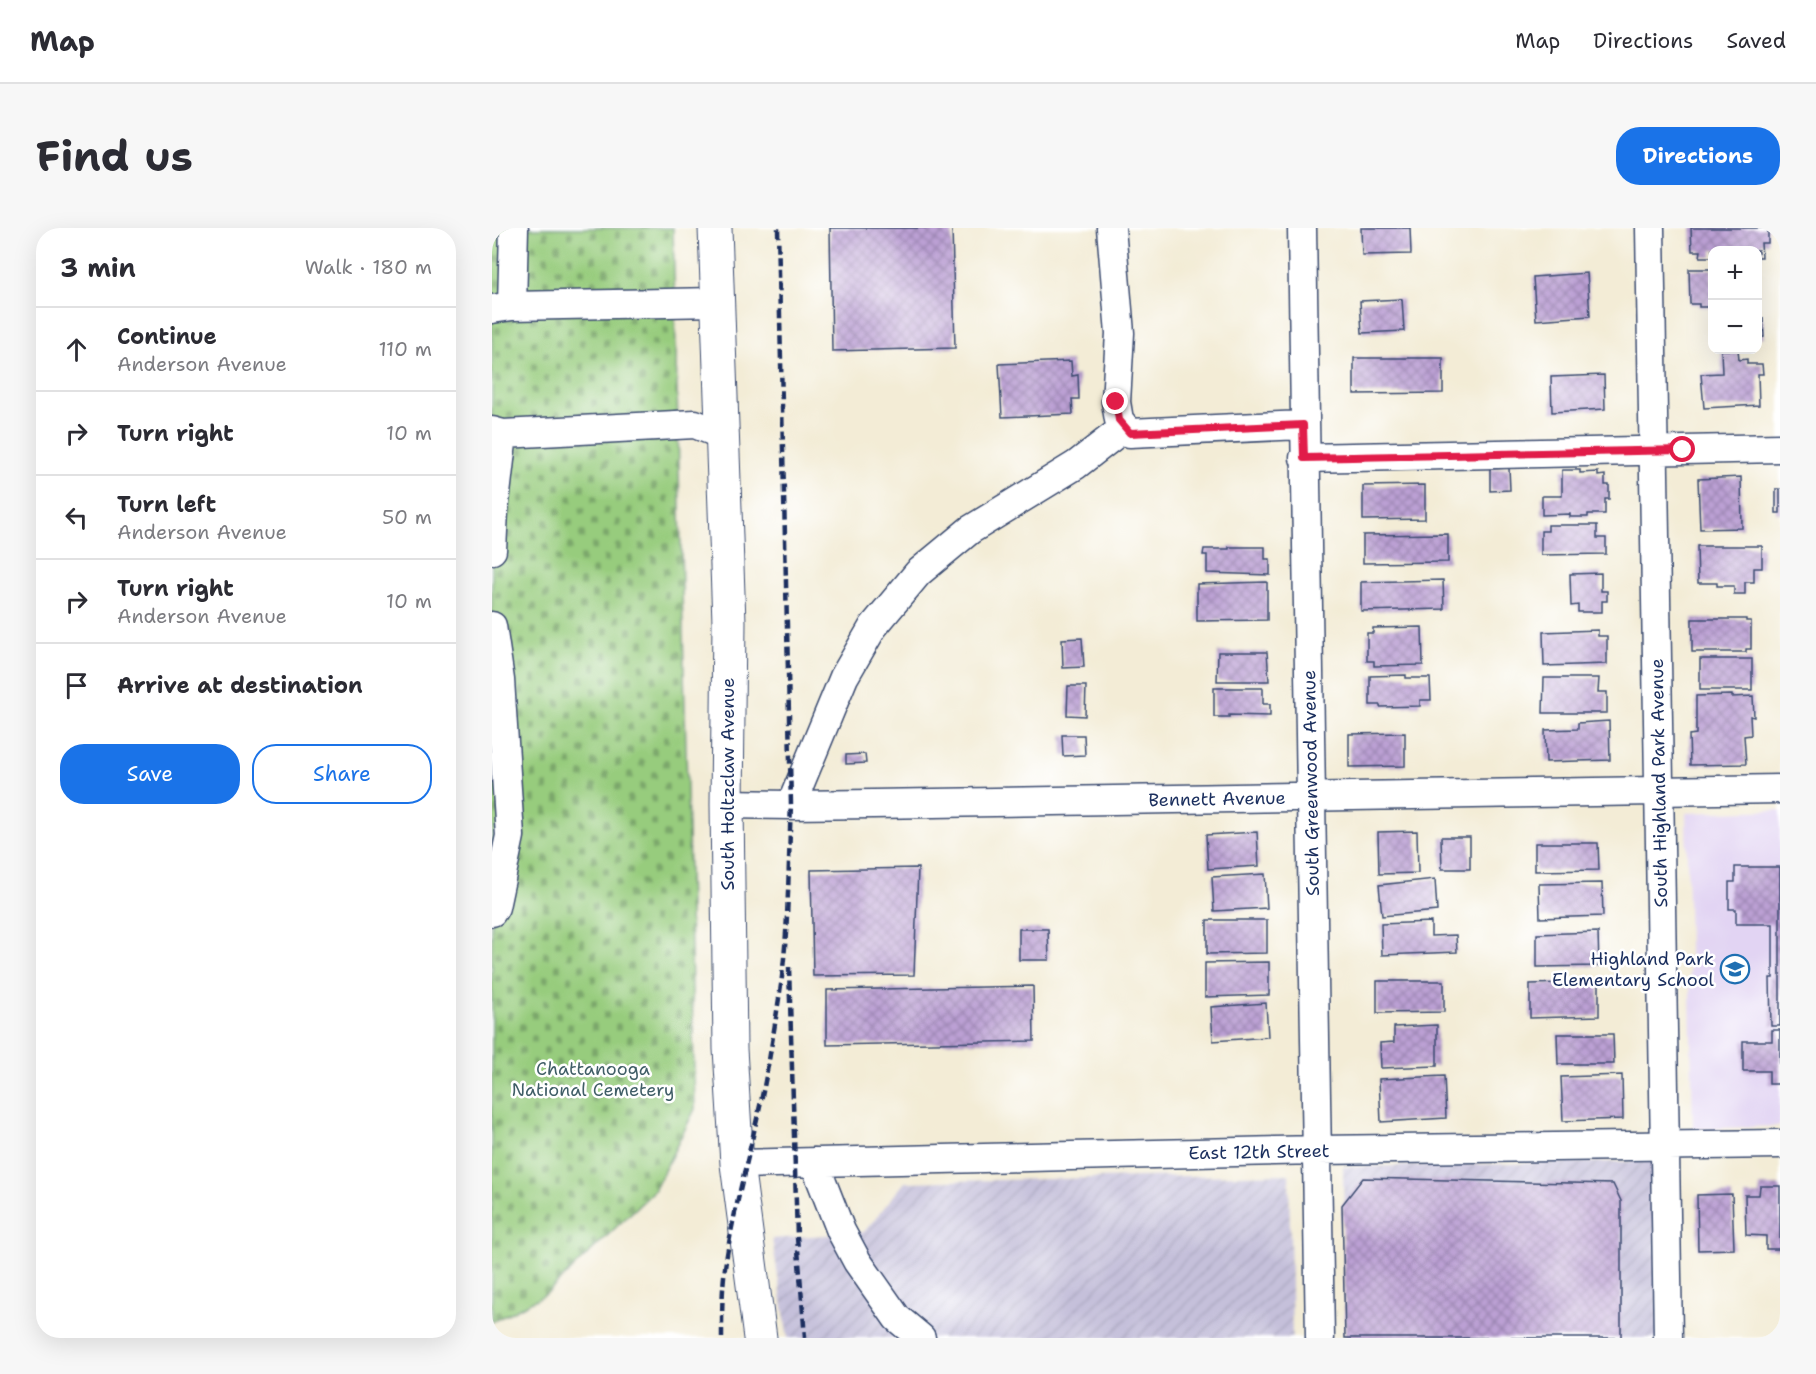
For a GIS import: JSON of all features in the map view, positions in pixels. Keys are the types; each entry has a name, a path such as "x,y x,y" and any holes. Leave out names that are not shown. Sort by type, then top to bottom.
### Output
{"main road":[{"name":"South Holtzclaw Avenue","path":"715,228 729,622 727,804 730,1049 737,1164 760,1338"}],"street":[{"path":"514,228 502,307 717,302"},
{"path":"1111,228 1120,333 1116,402 1119,420 1130,433 1303,425"},
{"name":"South Greenwood Avenue","path":"1302,228 1303,425 1312,797 1320,1338"},
{"name":"South Highland Park Avenue","path":"1650,228 1668,1338"},
{"path":"492,550 497,433 695,424 722,435"},
{"path":"791,805 843,677 873,627 918,573 970,530 1076,465 1125,427"},
{"path":"1304,458 1780,448"},
{"path":"492,626 500,680 510,836 499,857 495,907 492,912"},
{"name":"Bennett Avenue","path":"727,804 791,805 1780,789"},
{"name":"East 12th Street","path":"737,1164 1318,1150 1780,1144"},
{"path":"814,1162 841,1231 857,1260 897,1318 921,1338"}],"shaded area":[{"name":"Highland Park Elementary School","path":"1780,810 1780,1126 1693,1129 1686,813"},
{"path":"1655,1161 1658,1338 1346,1338 1343,1167"},
{"path":"1289,1174 1292,1338 788,1338 772,1239 864,1232 905,1182"}],"green space":[{"name":"Chattanooga National Cemetery","path":"492,228 673,228 695,1109 654,1191 546,1294 492,1322"}],"building":[{"path":"830,228 952,228 955,348 832,351"},
{"path":"1361,228 1410,228 1411,254 1362,255"},
{"path":"1691,228 1768,228 1768,243 1761,243 1761,246 1708,246 1708,257 1700,257 1701,251 1692,251"},
{"path":"1689,269 1708,269 1708,307 1690,304"},
{"path":"1587,273 1590,316 1536,320 1533,277"},
{"path":"1402,299 1404,331 1362,333 1360,301"},
{"path":"1762,318 1764,337 1762,337"},
{"path":"1721,354 1738,354 1739,360 1747,359 1747,364 1762,364 1763,374 1758,374 1759,405 1704,408 1701,374 1722,373"},
{"path":"1354,358 1443,358 1443,393 1354,394"},
{"path":"1071,361 1072,376 1078,375 1079,399 1072,399 1073,414 1002,417 999,364"},
{"path":"1604,375 1605,409 1552,412 1551,377"},
{"path":"1509,468 1510,490 1490,491 1490,469"},
{"path":"1562,470 1580,470 1580,473 1598,472 1598,476 1605,475 1605,485 1609,485 1609,499 1605,499 1605,514 1588,514 1588,517 1570,517 1570,514 1542,515 1542,496 1562,496"},
{"path":"1741,477 1742,528 1700,529 1698,479"},
{"path":"1425,485 1425,519 1363,520 1363,486"},
{"path":"1776,489 1780,489 1780,513 1776,513"},
{"path":"1548,525 1597,525 1597,538 1606,538 1606,554 1541,555 1541,531 1548,531"},
{"path":"1448,534 1448,562 1363,563 1363,535"},
{"path":"1697,546 1762,546 1762,568 1754,568 1754,582 1745,582 1745,594 1734,594 1734,586 1698,583"},
{"path":"1229,547 1265,547 1265,559 1270,559 1270,575 1207,573 1207,555 1203,555 1204,549 1229,549"},
{"path":"1601,573 1601,591 1607,591 1607,601 1602,601 1602,612 1578,612 1578,605 1571,606 1570,574"},
{"path":"1443,580 1444,609 1361,611 1361,582"},
{"path":"1267,582 1267,620 1197,621 1197,584"},
{"path":"1692,619 1746,619 1746,621 1751,621 1751,649 1746,649 1746,652 1692,652"},
{"path":"1422,627 1423,665 1374,666 1374,661 1367,661 1367,633 1373,633 1373,628"},
{"path":"1598,630 1598,636 1607,636 1607,664 1544,666 1543,632"},
{"path":"1082,638 1084,667 1063,668 1062,639"},
{"path":"1218,652 1267,652 1269,681 1217,681"},
{"path":"1700,659 1752,659 1752,690 1700,690"},
{"path":"1406,675 1406,678 1430,678 1431,700 1420,700 1420,706 1370,705 1370,676"},
{"path":"1544,678 1599,678 1598,692 1607,692 1607,713 1543,713"},
{"path":"1068,686 1086,686 1085,716 1067,715"},
{"path":"1214,688 1263,688 1263,704 1270,704 1270,716 1214,717"},
{"path":"1732,695 1732,697 1753,696 1754,717 1750,716 1751,735 1744,736 1746,764 1690,765 1689,735 1696,734 1696,696"},
{"path":"1609,721 1610,760 1546,762 1545,730 1578,729 1578,723"},
{"path":"1405,733 1405,766 1349,767 1349,734"},
{"path":"1062,735 1084,735 1085,755 1063,756"},
{"path":"865,754 866,763 846,764 846,755"},
{"path":"1417,831 1418,873 1379,874 1378,832"},
{"path":"1257,832 1259,866 1208,869 1206,835"},
{"path":"1441,837 1470,837 1470,869 1442,869"},
{"path":"1535,843 1598,843 1599,870 1535,871"},
{"path":"1735,867 1780,867 1780,1026 1771,1026 1770,978 1773,978 1773,924 1736,924 1736,909 1729,909 1729,882 1735,882"},
{"path":"918,868 914,975 813,976 811,870"},
{"path":"1265,874 1267,908 1214,911 1212,877"},
{"path":"1435,879 1437,911 1382,916 1379,885"},
{"path":"1602,883 1603,916 1540,918 1539,884"},
{"path":"1207,920 1267,920 1267,953 1207,954"},
{"path":"1431,922 1431,936 1456,935 1457,952 1382,955 1381,924"},
{"path":"1019,929 1048,929 1049,960 1019,960"},
{"path":"1598,932 1599,966 1537,967 1537,934"},
{"path":"1269,962 1269,995 1205,997 1205,963"},
{"path":"1377,981 1444,981 1444,1012 1377,1013"},
{"path":"1599,982 1599,1016 1530,1018 1530,984"},
{"path":"1033,986 1034,1041 827,1045 827,990"},
{"path":"1266,1003 1268,1037 1213,1041 1211,1007"},
{"path":"1437,1025 1437,1066 1381,1068 1380,1043 1394,1042 1394,1027"},
{"path":"1772,1030 1780,1030 1780,1084 1769,1084 1769,1071 1743,1071 1743,1041 1772,1041"},
{"path":"1557,1034 1613,1034 1614,1064 1558,1064"},
{"path":"1622,1075 1623,1119 1563,1121 1561,1077"},
{"path":"1444,1076 1446,1118 1381,1122 1379,1079"},
{"path":"1363,1178 1613,1184 1621,1201 1621,1338 1345,1338 1342,1205"},
{"path":"1760,1186 1780,1186 1780,1249 1766,1249 1766,1236 1746,1235 1745,1195 1759,1195"},
{"path":"1732,1194 1734,1249 1698,1250 1697,1195"}],"railway":[{"path":"722,1338 726,1261 769,1060 780,992 787,922 791,805 778,228"},
{"path":"789,967 797,1237 805,1338"}],"place":[{"name":"Highland Park Elementary School","path":"1735,969"}],"route":[{"path":"1116,402 1119,420 1130,433 1303,425 1304,458 1683,450"}]}
